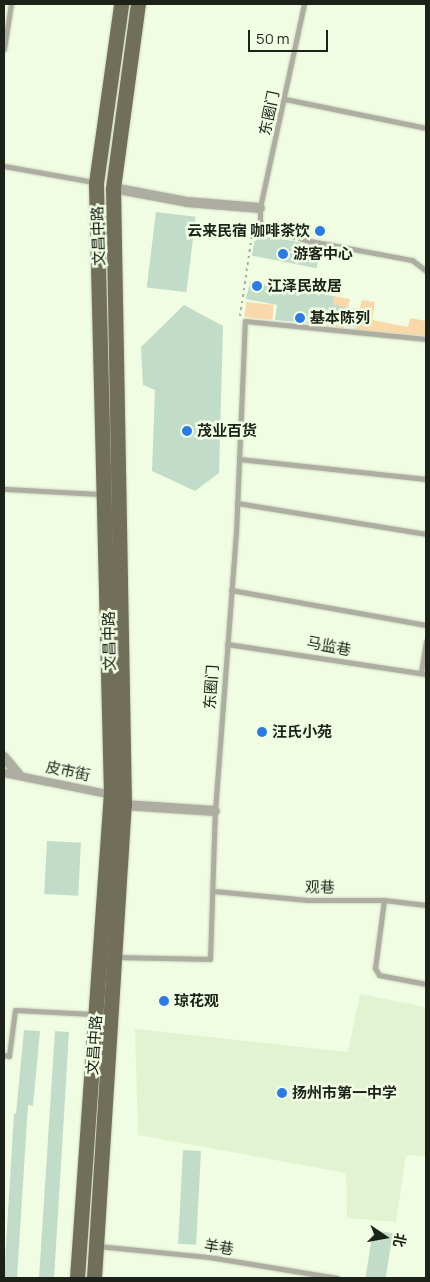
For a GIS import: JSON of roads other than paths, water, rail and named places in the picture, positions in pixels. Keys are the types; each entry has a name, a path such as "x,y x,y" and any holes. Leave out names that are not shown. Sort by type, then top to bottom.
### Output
{"main road":[{"name":"文昌中路","path":"77,1278 97,1015 111,794 106,494 96,183 121,4"},
{"name":"文昌中路","path":"94,1278 124,805 113,188 138,4"}],"street":[{"path":"113,188 187,202 260,208"},
{"path":"4,758 19,775"},
{"name":"皮市街","path":"4,773 111,794 124,805"},
{"path":"124,805 215,811"}],"lane":[{"path":"4,49 11,4"},
{"name":"东圈门","path":"304,4 286,99 260,208 260,227 310,241 412,260 426,271"},
{"path":"286,99 426,128"},
{"path":"4,166 96,183"},
{"name":"东圈门","path":"114,957 210,959 214,891 215,811 232,590 245,322 426,339"},
{"path":"239,459 426,479"},
{"path":"4,489 106,494"},
{"path":"237,503 426,534"},
{"path":"232,590 426,625"},
{"path":"424,673 426,641"},
{"name":"马监巷","path":"227,644 424,673"},
{"name":"观巷","path":"214,891 308,900 384,900 426,906"},
{"path":"384,900 375,968 379,975 426,984"},
{"path":"4,1055 9,1056 15,1010 97,1015"},
{"name":"羊巷","path":"96,1246 209,1257 337,1278"}],"place":[{"name":"云来民宿 咖啡茶饮","path":"320,231"},
{"name":"游客中心","path":"283,254"},
{"name":"江泽民故居","path":"257,286"},
{"name":"基本陈列","path":"300,318"},
{"name":"茂业百货","path":"187,431"},
{"name":"汪氏小苑","path":"262,732"},
{"name":"琼花观","path":"164,1001"},
{"name":"扬州市第一中学","path":"282,1093"}]}
